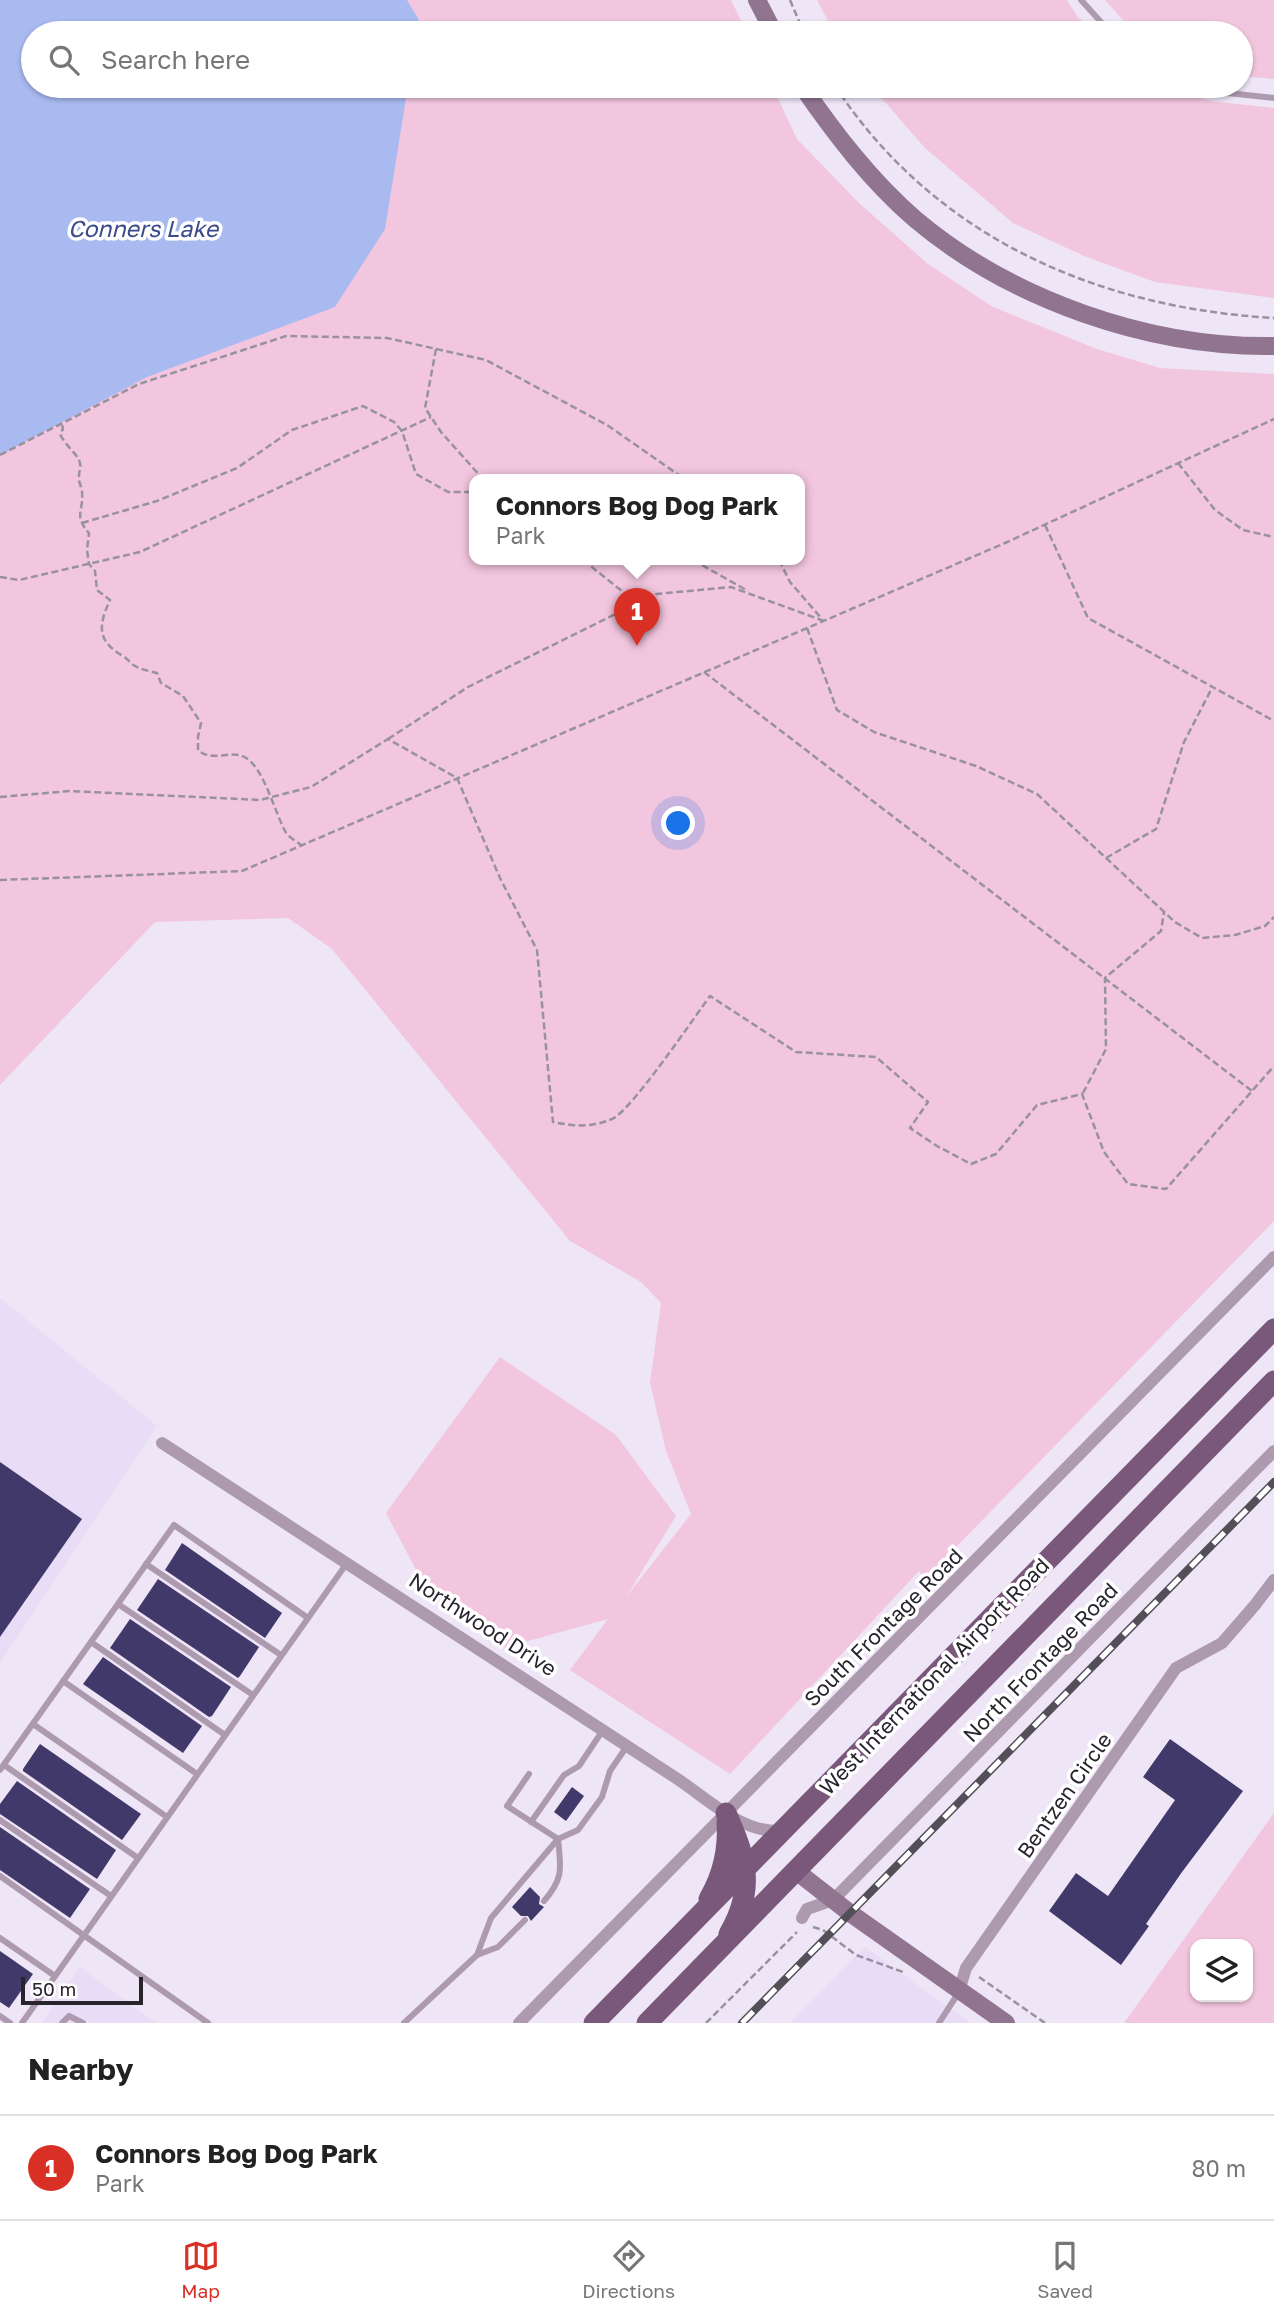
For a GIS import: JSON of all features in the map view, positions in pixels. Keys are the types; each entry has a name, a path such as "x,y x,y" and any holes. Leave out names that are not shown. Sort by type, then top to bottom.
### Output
{"main road":[{"path":"757,0 768,21"},
{"path":"810,98 837,136 872,176 915,218 952,247 994,273 1044,297 1117,324 1162,336 1213,343 1274,346"},
{"name":"West International Airport Road","path":"594,2023 1274,1329"},
{"name":"West International Airport Road","path":"647,2023 1274,1381"},
{"path":"719,1950 733,1927 740,1908 746,1868 739,1840 726,1813"},
{"path":"684,1931 706,1903 720,1875 727,1846 726,1813"},
{"path":"796,1871 1006,2023"}],"street":[{"name":"South Frontage Road","path":"519,2023 1274,1257"},
{"name":"Northwood Drive","path":"162,1443 726,1813 755,1828 783,1831"},
{"name":"North Frontage Road","path":"806,1924 807,1909 833,1900 1274,1451"},
{"name":"Bentzen Circle","path":"960,1991 966,1968 1176,1668 1222,1643 1274,1580"}],"lane":[{"path":"1081,0 1100,21"},
{"path":"1253,96 1274,98"},
{"path":"138,1858 2,1767 174,1524 308,1618"},
{"path":"22,2023 346,1563"},
{"path":"146,1564 281,1655"},
{"path":"118,1604 253,1695"},
{"path":"91,1642 225,1735"},
{"path":"63,1681 197,1774"},
{"path":"33,1724 167,1816"},
{"path":"531,1822 564,1775 579,1766 603,1730"},
{"path":"477,1955 491,1918 558,1839 578,1829 601,1797 610,1771 627,1746"},
{"path":"529,1774 507,1806 558,1839"},
{"path":"0,1820 111,1896"},
{"path":"544,1901 555,1888 561,1874 558,1839"},
{"path":"0,1876 208,2023"},
{"path":"404,2023 477,1955 498,1947 525,1920"},
{"path":"0,1938 55,1976"},
{"path":"939,2023 960,1991"},
{"path":"0,2016 10,2023"},
{"path":"62,2023 69,2016 83,2023"}],"path":[{"path":"790,0 799,21"},
{"path":"844,98 912,177 970,223 1021,254 1105,288 1146,299 1195,310 1274,318"},
{"path":"0,455 139,384 286,336 387,338 486,360 607,425 678,474"},
{"path":"436,349 425,408 449,442 478,474"},
{"path":"80,524 157,501 237,468 292,430 363,406 394,422 402,431 416,474 448,492 469,492"},
{"path":"0,577 19,580 140,552 431,417"},
{"path":"0,880 242,871 1045,525 1274,419"},
{"path":"61,424 64,429 60,434 65,445 79,459 82,494 79,514 80,524 89,533 89,564 95,571 97,590 110,600 101,620 104,642 134,666 157,673 161,683 183,696 201,723 198,750 203,755 221,756 233,753 249,759 279,813 286,833 301,845"},
{"path":"1178,463 1215,510 1243,530 1274,537"},
{"path":"1045,525 1088,618 1274,721"},
{"path":"589,565 637,603"},
{"path":"702,565 757,597"},
{"path":"782,565 790,582 824,621"},
{"path":"0,797 70,791 260,800 312,787 468,687 656,594 731,587 824,621"},
{"path":"807,628 837,710 874,732 976,766 1037,794 1175,922 1202,938 1235,935 1265,926 1274,918"},
{"path":"704,672 1252,1091"},
{"path":"1106,858 1156,829 1184,742 1212,687"},
{"path":"388,739 457,778 500,878 537,950 553,1122 581,1127 614,1119 634,1099 710,996 796,1052 876,1058 928,1102 910,1128 971,1164 996,1154 1037,1105 1083,1094"},
{"path":"1105,978 1161,931 1164,912"},
{"path":"1105,978 1106,1049 1083,1094 1104,1153 1128,1184 1166,1189 1274,1066"},
{"path":"706,2023 806,1924 822,1930 856,1955 907,1973"},
{"path":"966,1968 1045,2023"}],"shaded area":[{"path":"0,0 731,0 741,21 21,21 21,98 778,98 797,139 859,203 928,264 993,307 1097,349 1160,368 1274,374 1274,1221 925,1579 919,1571 730,1774 570,1670 608,1619 503,1648 432,1600 386,1513 500,1357 616,1435 676,1516 626,1597 691,1514 666,1451 650,1383 661,1303 641,1282 570,1241 332,949 288,918 155,922 0,1085"},
{"path":"817,0 1067,0 1082,21 828,21"},
{"path":"1105,0 1274,0 1274,79 1253,77 1253,21 1124,21"},
{"path":"881,98 1202,98 1274,108 1274,298 1155,282 1084,256 1013,223 925,148"},
{"path":"0,1298 157,1426 0,1663"},
{"path":"1274,1813 1274,2023 1124,2023"},
{"path":"865,1947 970,2023 790,2023"},
{"path":"80,1967 156,2023 42,2023"}],"water":[{"name":"Conners Lake","path":"0,0 407,0 419,21 21,21 21,98 406,98 385,229 335,307 147,377 0,455"}],"building":[{"path":"0,1462 82,1519 0,1637"},
{"path":"182,1543 282,1613 265,1638 165,1570"},
{"path":"158,1579 259,1647 238,1678 137,1610"},
{"path":"130,1619 231,1687 212,1716 209,1717 110,1648"},
{"path":"103,1657 202,1726 183,1753 83,1684"},
{"path":"1170,1739 1243,1791 1182,1872 1121,1965 1049,1911 1076,1873 1108,1896 1175,1800 1143,1777"},
{"path":"40,1744 141,1814 122,1840 23,1771"},
{"path":"17,1781 116,1850 97,1879 0,1814 0,1804"},
{"path":"572,1787 584,1796 566,1821 554,1812"},
{"path":"0,1827 90,1889 70,1918 0,1870"},
{"path":"530,1887 540,1897 539,1904 544,1907 531,1921 528,1916 521,1916 512,1907"},
{"path":"0,1951 33,1974 9,2008 0,2002"}],"railway":[{"path":"742,2023 1274,1482"}],"place":[{"name":"Connors Bog Dog Park","path":"637,646"}]}
